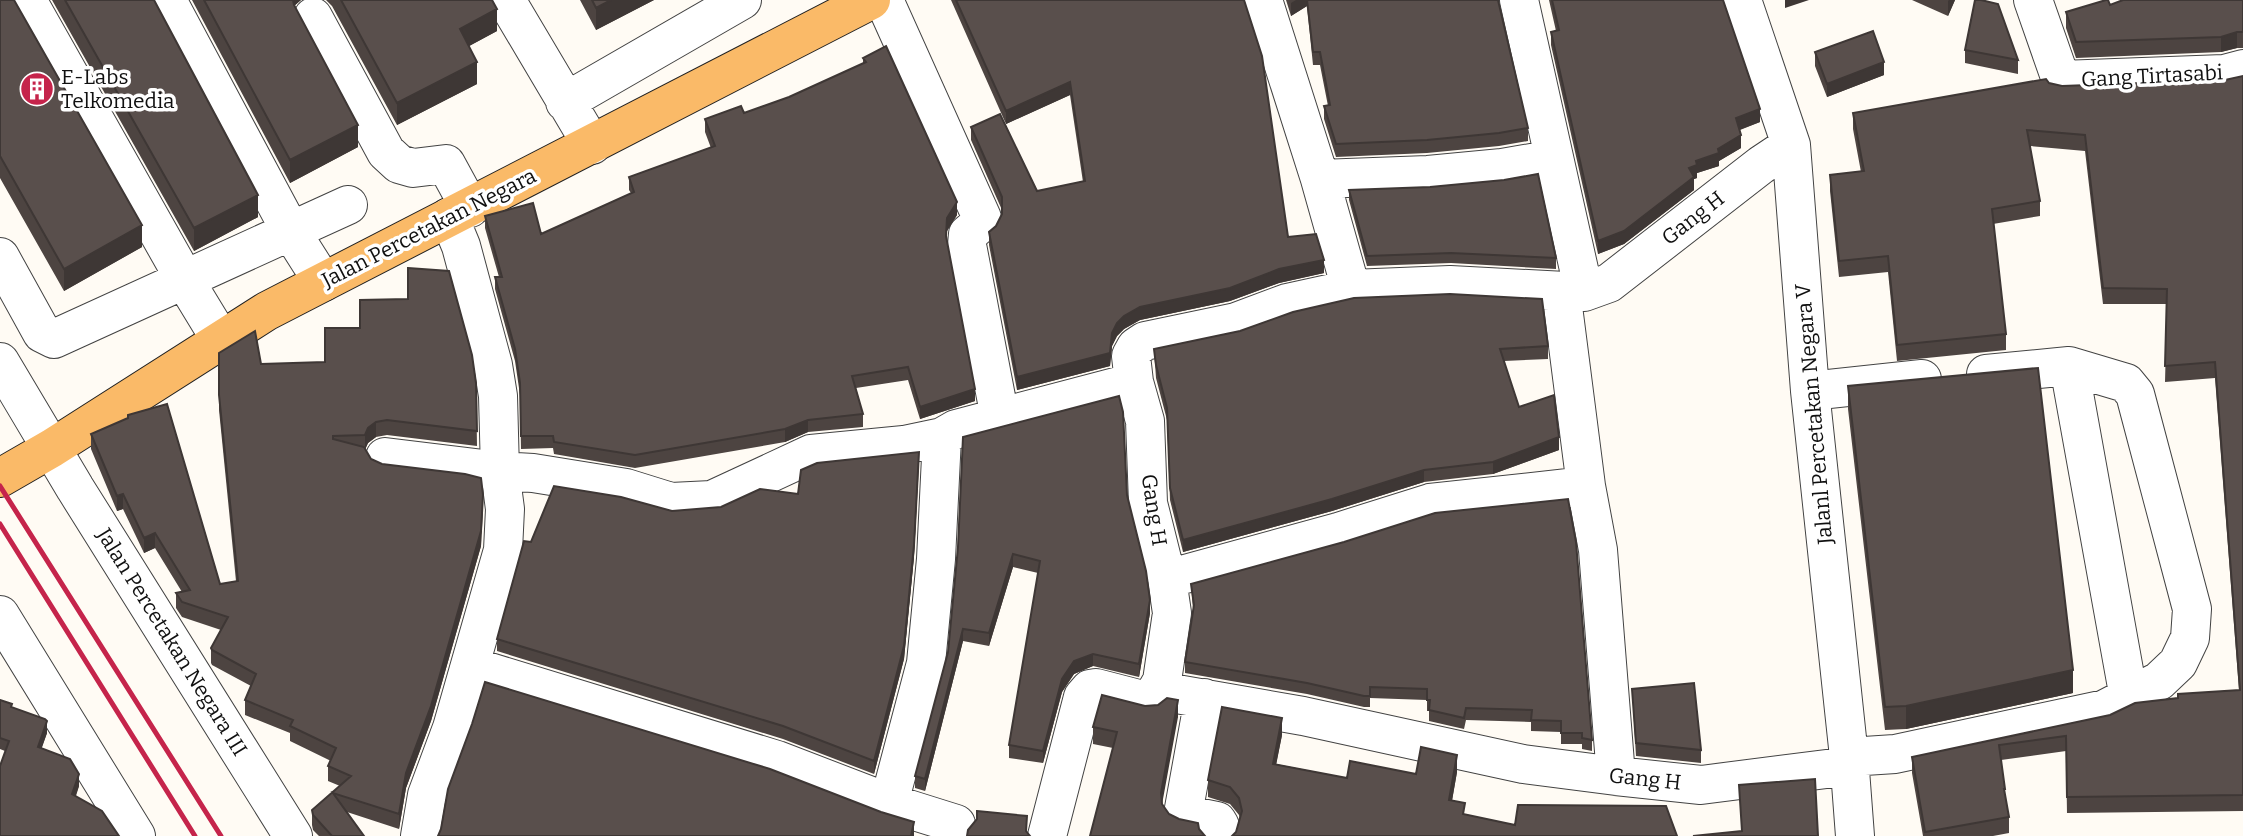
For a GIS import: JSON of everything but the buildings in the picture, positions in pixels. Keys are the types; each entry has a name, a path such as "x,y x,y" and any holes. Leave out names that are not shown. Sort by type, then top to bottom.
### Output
{"main road":[{"name":"Jalan Percetakan Negara","path":"0,478 52,448 267,311 872,0"}],"street":[{"path":"27,0 222,340"},
{"path":"167,0 290,230 323,282"},
{"path":"506,0 592,145"},
{"path":"565,102 742,0"},
{"path":"884,0 982,218 981,223 968,234 967,245 1000,418"},
{"path":"1264,0 1321,178 1351,289"},
{"path":"1519,0 1554,159 1573,291 1586,486 1598,550 1616,776"},
{"name":"Jalanl Percetakan Negara V","path":"1742,0 1791,145 1810,391 1850,762 1855,836"},
{"name":"Gang Tirtasabi","path":"2033,0 2062,80 2224,74 2243,69"},
{"path":"313,17 386,152 399,164 413,168 446,164 459,212 461,246 493,365 498,396 500,471 505,509 503,550 453,728 427,795 420,836"},
{"name":"Gang H","path":"1791,145 1761,165 1609,283 1573,291 1450,285 1351,289 1287,303 1236,322 1145,341 1136,347 1132,356 1134,382 1145,421 1148,503 1167,579 1172,613 1162,681 1164,689 1171,693 1303,716 1523,764 1701,785 1895,754 2105,709 2159,681 2178,663 2190,638 2192,609 2135,394 2126,383 2069,366"},
{"path":"1321,178 1428,176 1554,159"},
{"path":"0,257 42,333 54,339 348,205"},
{"name":"Jalan Percetakan Negara III","path":"0,362 293,836"},
{"path":"1810,391 2069,366 2129,698"},
{"path":"385,457 533,473 626,488 671,502 704,501 741,488 811,454 904,445 943,437 956,429 1134,382"},
{"path":"890,803 926,663 936,559 943,437"},
{"path":"1167,579 1338,532 1430,503 1586,486"},
{"path":"0,615 136,836"},
{"path":"470,666 777,761 890,803 956,824"},
{"path":"1047,836 1083,697 1090,689 1096,688 1150,702 1162,681"},
{"path":"1205,698 1183,814 1217,821 1220,826 1219,836"}],"railway":[{"path":"0,486 221,836"},
{"path":"0,524 195,836"}],"place":[{"name":"E-Labs Telkomedia","path":"37,89"}]}
